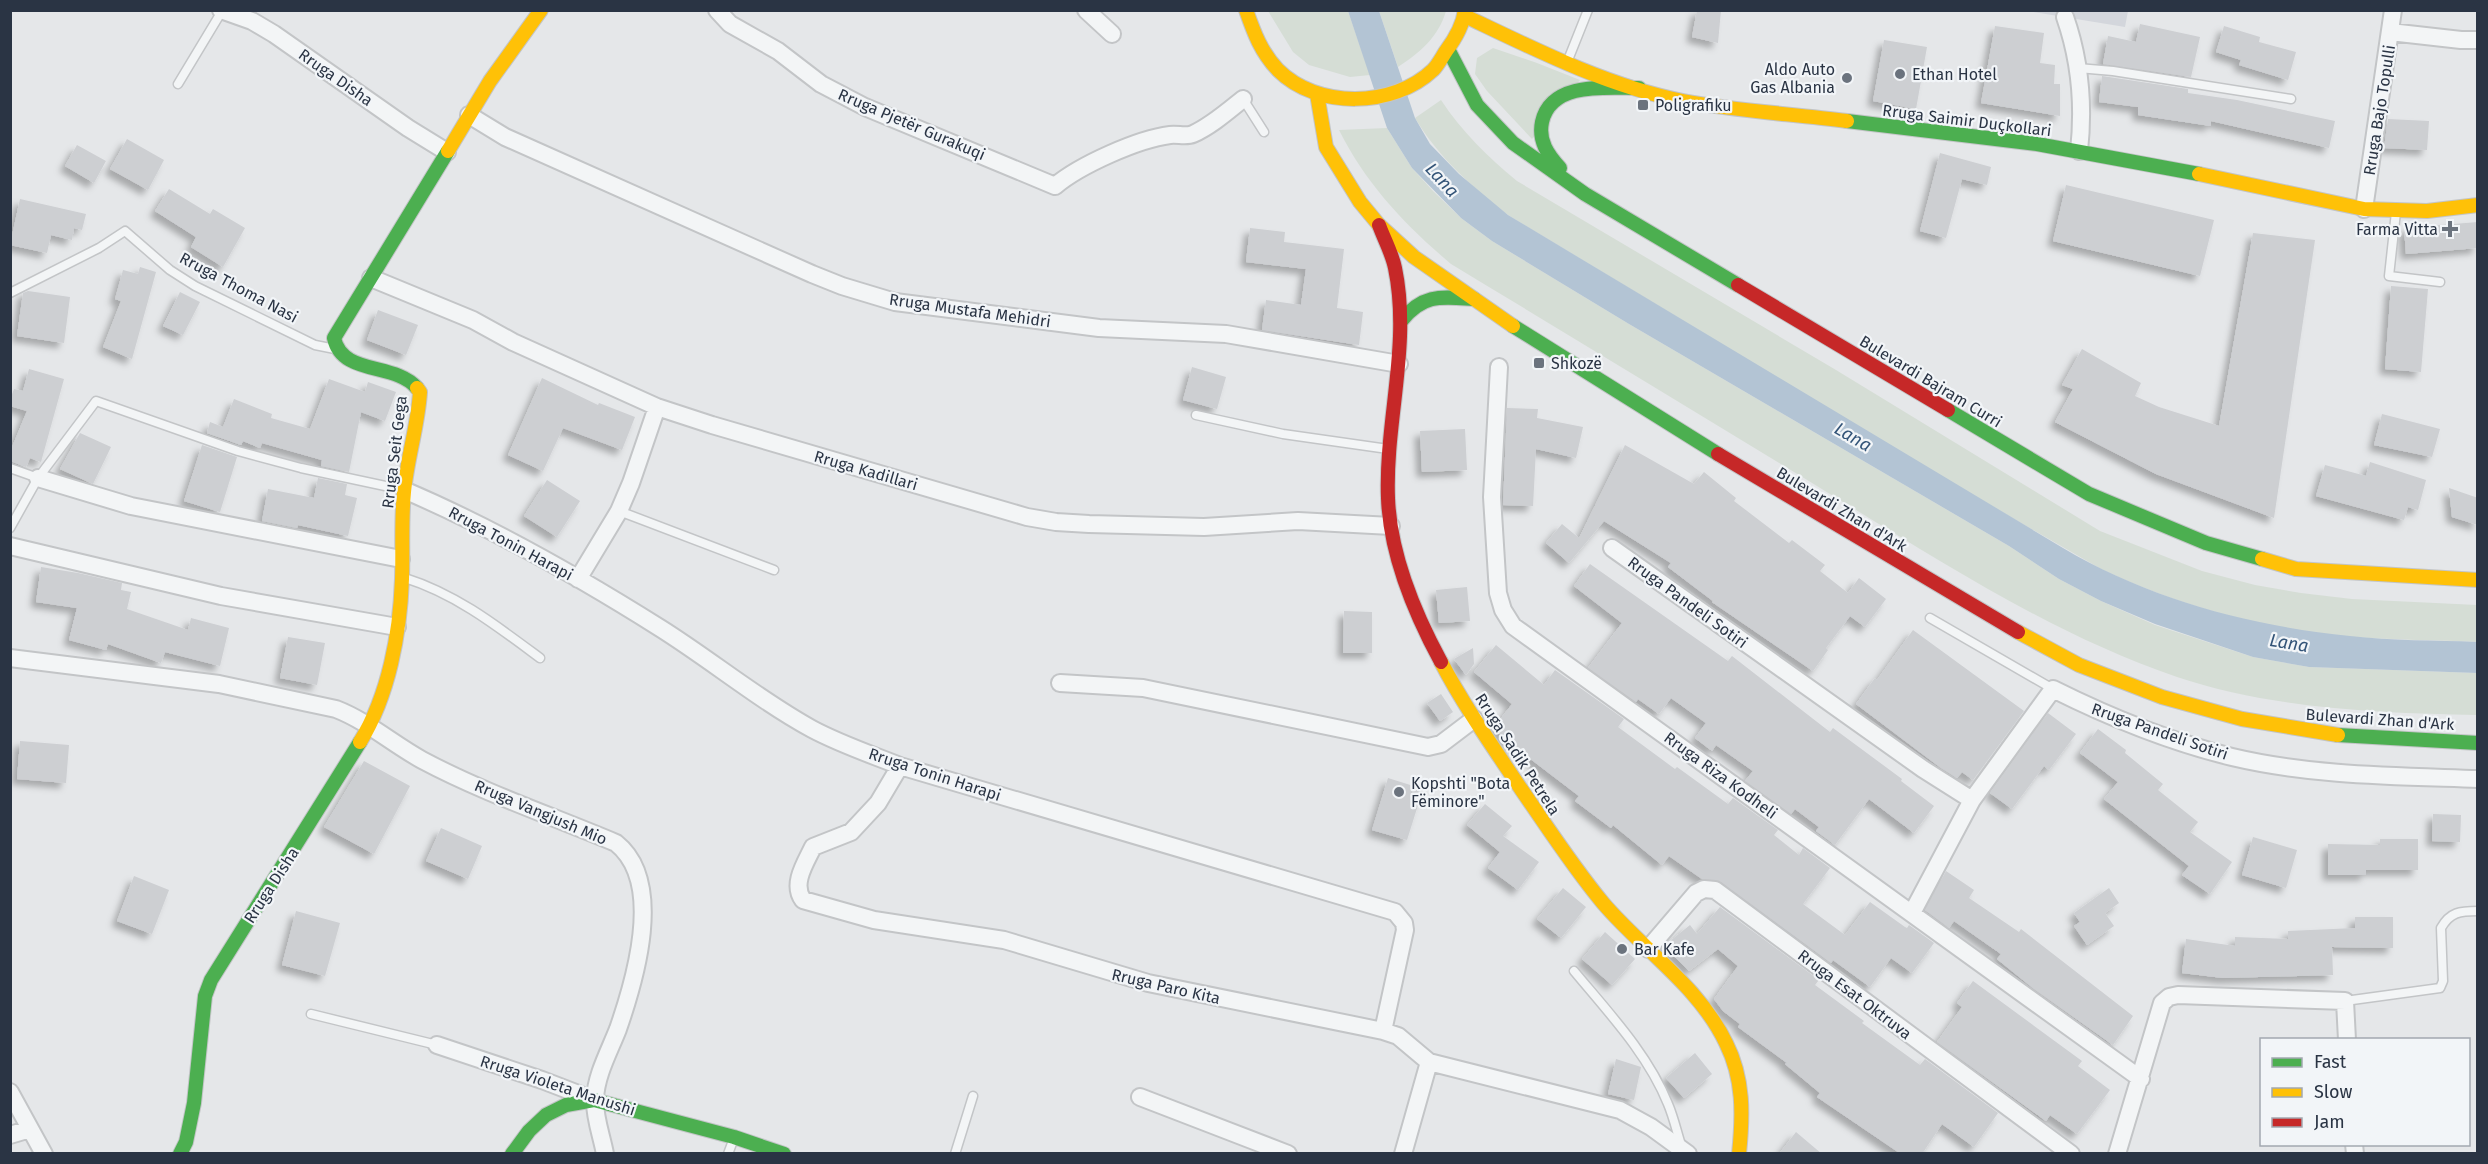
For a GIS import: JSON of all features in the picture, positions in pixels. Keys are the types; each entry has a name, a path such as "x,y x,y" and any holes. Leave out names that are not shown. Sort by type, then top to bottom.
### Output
{"main road":[{"path":"335,349 334,338 337,331 469,115 541,10"},
{"path":"1246,10 1257,43 1273,65 1293,82 1317,94 1353,101 1369,100 1400,92 1428,74 1449,51 1465,13"},
{"name":"Rruga Saimir Duçkollari","path":"1465,13 1512,39 1568,62 1666,97 1702,104 2079,151 2364,209 2427,211 2478,205"},
{"name":"Bulevardi Bajram Curri","path":"1449,51 1470,94 1492,123 1510,140 1585,194 2089,494 2206,543 2296,569 2478,580"},
{"path":"1585,194 1552,160 1545,149 1541,141 1542,116 1555,99 1564,93 1595,89 1639,88"},
{"name":"Bulevardi Zhan d'Ark","path":"1317,94 1326,147 1360,202 1378,225 1414,257 1474,299 1725,458 2003,624 2079,665 2162,697 2242,719 2323,734 2478,742"},
{"name":"Rruga Sadik Petrela","path":"1378,225 1394,266 1401,320 1388,500 1391,526 1430,640 1474,719 1571,863 1613,915 1700,1002 1720,1031 1734,1062 1742,1101 1739,1154"},
{"path":"1401,320 1414,303 1429,298 1474,299"},
{"name":"Rruga Seit Gega","path":"335,349 344,357 405,378 417,387 420,402 404,490 397,627"},
{"name":"Rruga Disha","path":"180,1154 188,1137 205,996 211,980 370,726 385,686 397,627"},
{"path":"512,1154 546,1114 559,1106 594,1100"},
{"name":"Rruga Violeta Manushi","path":"594,1100 734,1137 783,1154"}],"street":[{"name":"Rruga Pjetër Gurakuqi","path":"717,10 730,24 778,51 821,84 1055,186 1084,167 1124,149 1170,135 1191,135 1243,99"},
{"path":"1086,10 1112,34"},
{"name":"Rruga Bajo Topulli","path":"2364,209 2393,10"},
{"name":"Rruga Disha","path":"221,11 252,21 274,34 447,152"},
{"path":"2064,14 2076,49 2081,117 2079,151"},
{"path":"2390,32 2478,40"},
{"name":"Rruga Mustafa Mehidri","path":"469,115 515,142 812,274 868,295 895,302 1099,328 1226,334 1399,364"},
{"name":"Rruga Kadillari","path":"371,278 473,320 513,342 657,407 1027,517 1056,522 1204,527 1298,521 1391,526"},
{"name":"Rruga Riza Kodheli","path":"1499,367 1491,496 1498,593 1503,610 1513,626 2140,1079"},
{"path":"578,579 619,511 632,483 657,407"},
{"path":"38,478 131,506 401,560"},
{"name":"Rruga Tonin Harapi","path":"404,490 475,523 578,579 660,628 810,728 900,766 1395,912 1404,923 1405,930 1383,1031"},
{"path":"10,546 221,596 397,627"},
{"name":"Rruga Pandeli Sotiri","path":"1612,548 1923,769 1972,800"},
{"name":"Rruga Vangjush Mio","path":"10,658 219,684 336,709 351,715 405,750 457,777 616,843 625,850 633,861 639,878 642,908 637,967 618,1030 600,1073 594,1100 605,1154"},
{"path":"1060,683 1143,688 1428,747 1441,744 1474,719"},
{"path":"1912,913 1972,800 2053,689"},
{"name":"Rruga Pandeli Sotiri","path":"2053,689 2149,730 2232,757 2307,769 2478,779"},
{"name":"Rruga Paro Kita","path":"900,766 878,803 850,832 813,847 797,884 802,900 874,920 1004,940 1148,983 1383,1031 1398,1036 1429,1062 1620,1110 1651,1127 1686,1151"},
{"name":"Rruga Esat Oktruva","path":"1648,949 1696,893 1704,889 1715,890 2071,1154"},
{"path":"2117,1154 2162,1004 2169,997 2178,995 2345,1001 2347,1038"},
{"name":"Rruga Violeta Manushi","path":"437,1045 594,1100"},
{"path":"1403,1154 1429,1062"},
{"path":"10,1092 44,1154"},
{"path":"1140,1097 1288,1154"},
{"path":"10,1135 30,1129"}],"lane":[{"path":"1568,62 1588,10"},
{"path":"178,84 221,11"},
{"path":"2078,68 2113,71 2291,99"},
{"path":"1243,99 1264,132"},
{"path":"2396,211 2389,276 2440,282"},
{"name":"Rruga Thoma Nasi","path":"10,293 99,248 125,231 170,270 195,286 315,345 335,349"},
{"path":"10,528 38,478 96,401 238,451 301,468 404,490"},
{"path":"1196,415 1283,434 1391,449"},
{"path":"10,468 38,478"},
{"path":"619,511 774,570"},
{"path":"401,577 420,583 470,608 540,658"},
{"path":"1930,618 2053,689"},
{"path":"2345,1001 2440,988 2443,981 2441,928 2453,914 2462,910 2478,911"},
{"path":"1575,970 1621,1028 1650,1070 1668,1102 1686,1151"},
{"path":"312,1014 437,1045"},
{"path":"956,1154 972,1096"},
{"path":"728,1154 734,1137"}],"shaded area":[{"path":"1268,11 1348,11 1370,75 1350,77 1309,65 1293,52"},
{"path":"1379,11 1446,11 1439,28 1428,43 1398,67"},
{"path":"2028,11 2128,11 2125,27"},
{"path":"1493,48 1580,80 1532,139 1487,91 1475,74 1477,58"},
{"path":"1441,100 1476,144 1517,181 1836,370 2100,531 2202,571 2255,585 2352,599 2477,605 2477,642 2353,637 2289,629 2192,605 2101,569 1931,471 1508,215 1445,159 1415,118"},
{"path":"1387,128 1412,168 1433,191 1461,218 1492,241 1629,324 2009,546 2059,579 2155,625 2253,657 2309,667 2477,673 2477,715 2364,711 2288,703 2213,688 2132,660 2045,620 1920,549 1451,264 1388,203 1361,168 1339,130"}],"water":[{"name":"Lana","path":"1348,11 1379,11 1415,118 1430,144 1459,174 1508,215 2063,548 2130,582 2165,596 2238,617 2350,636 2477,642 2477,673 2309,667 2253,657 2155,624 2101,601 2059,579 2009,546 1629,324 1492,241 1461,218 1412,168 1387,128"}],"building":[{"path":"1697,10 1721,10 1718,43 1692,37"},
{"path":"2140,24 2200,37 2191,77 2103,64 2108,36 2136,42"},
{"path":"1995,26 2044,33 2040,63 2055,65 2054,84 2060,84 2060,116 1981,103"},
{"path":"2224,26 2260,37 2259,42 2296,52 2288,80 2239,65 2241,60 2216,52"},
{"name":"Ethan Hotel","path":"1884,40 1927,47 1916,109 1873,101"},
{"path":"2102,76 2188,89 2188,93 2237,100 2335,121 2329,148 2211,121 2211,126 2138,115 2138,107 2099,102"},
{"path":"2388,119 2429,121 2427,150 2384,148"},
{"path":"127,139 164,160 148,190 110,169"},
{"path":"77,145 106,161 94,183 65,166"},
{"path":"1940,153 1991,167 1987,185 1962,179 1946,238 1920,231"},
{"path":"2066,185 2214,220 2200,276 2053,241"},
{"path":"169,189 210,214 213,209 245,228 223,267 191,247 196,237 155,211"},
{"path":"20,199 86,214 82,230 74,228 72,240 51,235 47,253 10,245"},
{"path":"2478,222 2478,248 2406,254 2404,228"},
{"path":"1250,228 1285,232 1284,242 1344,249 1337,308 1363,312 1359,345 1262,330 1266,300 1301,305 1306,269 1246,262"},
{"path":"2253,233 2315,240 2274,518 2156,474 2055,422 2073,389 2062,385 2082,349 2141,383 2135,396 2159,407 2219,426"},
{"path":"140,267 156,272 132,359 103,347 121,301 115,299 123,270 138,274"},
{"path":"2391,286 2428,289 2421,372 2385,369"},
{"path":"28,291 70,297 64,343 17,336 23,293"},
{"path":"180,292 200,302 183,335 163,326"},
{"path":"378,310 418,325 406,355 367,340"},
{"path":"1192,367 1226,377 1217,409 1183,400"},
{"path":"29,369 64,379 41,462 30,458 26,467 10,461 10,452 27,411 10,406 10,400 14,389 23,391"},
{"path":"542,378 598,405 599,403 635,417 622,450 563,428 543,471 508,455"},
{"path":"329,379 365,392 368,382 396,392 385,421 361,412 349,472 321,466 322,460 262,443 260,448 243,441 241,445 207,433 210,422 223,427 234,399 272,414 271,418 310,429"},
{"path":"1507,408 1538,409 1537,418 1583,427 1576,458 1536,449 1533,506 1503,505"},
{"path":"2382,414 2440,429 2432,457 2374,445"},
{"path":"1465,429 1467,470 1422,472 1420,431"},
{"path":"80,433 111,447 93,484 60,469"},
{"path":"202,445 237,457 220,512 184,501"},
{"path":"1625,445 1694,484 1704,472 1736,498 1734,501 1789,543 1792,540 1825,565 1820,571 1848,593 1859,578 1886,599 1865,627 1850,616 1826,648 1828,650 1813,671 1712,602 1668,567 1671,563 1604,521 1569,563 1546,543 1562,524 1579,538"},
{"path":"2370,462 2426,480 2418,510 2408,507 2404,520 2316,496 2325,465 2366,476"},
{"path":"318,478 347,484 345,495 357,498 348,536 298,525 297,528 262,521 268,489 314,498"},
{"path":"547,480 580,501 557,537 524,516"},
{"path":"2449,488 2478,498 2478,525 2452,517"},
{"path":"1590,564 1728,661 1732,656 1830,732 1833,728 1902,779 1901,781 1934,806 1914,833 1869,799 1835,845 1816,831 1819,827 1795,809 1791,814 1745,781 1753,771 1716,745 1712,751 1695,738 1706,723 1671,698 1659,714 1638,699 1636,702 1588,668 1622,623 1574,586"},
{"path":"41,567 122,583 121,590 131,592 127,609 188,630 191,618 229,628 220,666 165,652 161,663 108,644 106,650 69,640 77,608 36,602"},
{"path":"1467,587 1470,621 1439,623 1436,590"},
{"path":"1344,611 1372,612 1372,653 1343,653"},
{"path":"1913,630 2024,711 1973,780 1962,772 1957,778 1941,768 1856,704 1875,678 1877,680"},
{"path":"288,637 325,643 317,685 280,678"},
{"path":"1496,645 1544,685 1555,670 1624,719 1618,727 1675,769 1677,767 1728,804 1733,798 1778,830 1774,835 1799,855 1803,848 1830,868 1803,904 1845,935 1870,902 1905,927 1909,925 1934,943 1912,973 1891,958 1870,987 1833,960 1831,963 1721,882 1702,879 1669,856 1662,865 1613,825 1611,828 1575,801 1579,796 1503,738 1495,726 1512,704 1474,672"},
{"path":"1473,648 1474,664 1466,675 1454,659"},
{"path":"1441,694 1453,712 1440,721 1427,703"},
{"path":"2048,713 2076,734 2049,770 2044,766 2012,809 1990,793"},
{"path":"2098,729 2126,750 2125,753 2163,784 2158,790 2198,822 2190,832 2232,862 2210,894 2182,875 2189,866 2104,799 2118,782 2080,753"},
{"path":"20,741 69,745 66,783 17,779"},
{"path":"364,761 410,786 374,854 324,827"},
{"path":"1388,778 1423,789 1407,840 1372,830"},
{"path":"1485,804 1512,826 1503,836 1539,862 1518,890 1488,868 1500,852 1467,825"},
{"path":"2433,814 2461,815 2460,842 2432,841"},
{"path":"441,828 482,846 468,879 426,861"},
{"path":"2253,837 2297,850 2286,888 2242,875"},
{"path":"2380,839 2418,839 2418,870 2366,870 2366,875 2328,875 2328,844 2380,845"},
{"path":"1946,871 1974,890 1969,898 2019,932 2021,929 2133,1016 2113,1045 2034,989 1997,959 2001,954 1954,921 1949,928 1925,910"},
{"path":"134,876 169,890 152,934 117,921"},
{"path":"1563,888 1586,907 1561,938 1537,919"},
{"path":"2109,888 2119,903 2105,913 2114,926 2087,945 2074,926 2080,922 2074,913"},
{"path":"1720,907 1819,980 1815,985 1864,1021 1862,1023 1920,1065 1925,1059 1998,1113 1974,1147 1942,1124 1922,1154 1901,1154 1817,1097 1820,1093 1785,1064 1787,1063 1738,1027 1740,1024 1723,1011 1714,999 1738,966 1718,949 1689,971 1664,946 1690,925 1697,934"},
{"path":"296,911 340,923 325,976 282,965"},
{"path":"2355,917 2393,917 2393,948 2332,947 2333,975 2223,978 2182,973 2186,939 2235,946 2235,937 2288,939 2288,931 2355,928"},
{"path":"1605,932 1635,959 1612,985 1582,959"},
{"path":"1973,981 2082,1061 2078,1066 2110,1090 2077,1134 2050,1115 2046,1121 1937,1042 1962,1007 1957,1003"},
{"path":"1695,1053 1712,1074 1684,1098 1666,1078"},
{"path":"1616,1059 1641,1067 1634,1100 1608,1094"},
{"path":"1796,1132 1822,1154 1779,1154"}],"traffic: fast":[{"path":"1449,51 1477,105 1513,143 1585,194 1738,285"},
{"path":"1560,168 1548,153 1541,135 1542,122 1547,109 1556,99 1568,93 1597,88 1639,88"},
{"path":"1847,121 2037,144 2199,174"},
{"path":"417,388 396,375 358,364 347,358 339,350 334,338 448,151"},
{"path":"1402,320 1410,311 1426,301 1443,298 1474,299"},
{"path":"1513,326 1718,454"},
{"path":"1948,410 2089,494 2206,543 2262,559"},
{"path":"2338,735 2478,743"},
{"path":"180,1154 186,1142 194,1103 205,996 211,980 360,742"},
{"path":"512,1154 529,1131 546,1115 566,1105 594,1100 734,1137 784,1154"}],"traffic: slow":[{"path":"448,151 490,81 541,10"},
{"path":"1246,10 1255,34 1278,70 1294,83 1313,92 1355,99 1397,92 1416,83 1433,70 1455,37 1465,10"},
{"path":"1465,16 1571,65 1655,94 1724,107 1847,121"},
{"path":"1317,94 1326,147 1360,202 1379,225 1414,257 1513,326"},
{"path":"2199,174 2364,209 2427,211 2478,205"},
{"path":"360,742 386,684 399,621 404,492 419,405 420,392 417,388"},
{"path":"2262,559 2296,569 2478,580"},
{"path":"2018,632 2079,665 2162,697 2242,719 2338,735"},
{"path":"1441,662 1489,742 1581,875 1619,920 1686,986 1715,1023 1732,1057 1739,1084 1741,1097 1739,1154"}],"traffic: jam":[{"path":"1379,225 1395,268 1399,297 1399,354 1388,469 1390,519 1393,540 1413,604 1441,662"},
{"path":"1738,285 1948,410"},
{"path":"1718,454 2018,632"}],"place":[{"name":"Ethan Hotel","path":"1900,74"},
{"name":"Aldo Auto Gas Albania","path":"1847,78"},
{"name":"Poligrafiku","path":"1643,105"},
{"name":"Farma Vitta","path":"2450,229"},
{"name":"Shkozë","path":"1539,363"},
{"name":"Kopshti \"Bota Fëminore\"","path":"1399,792"},
{"name":"Bar Kafe","path":"1622,949"}]}
